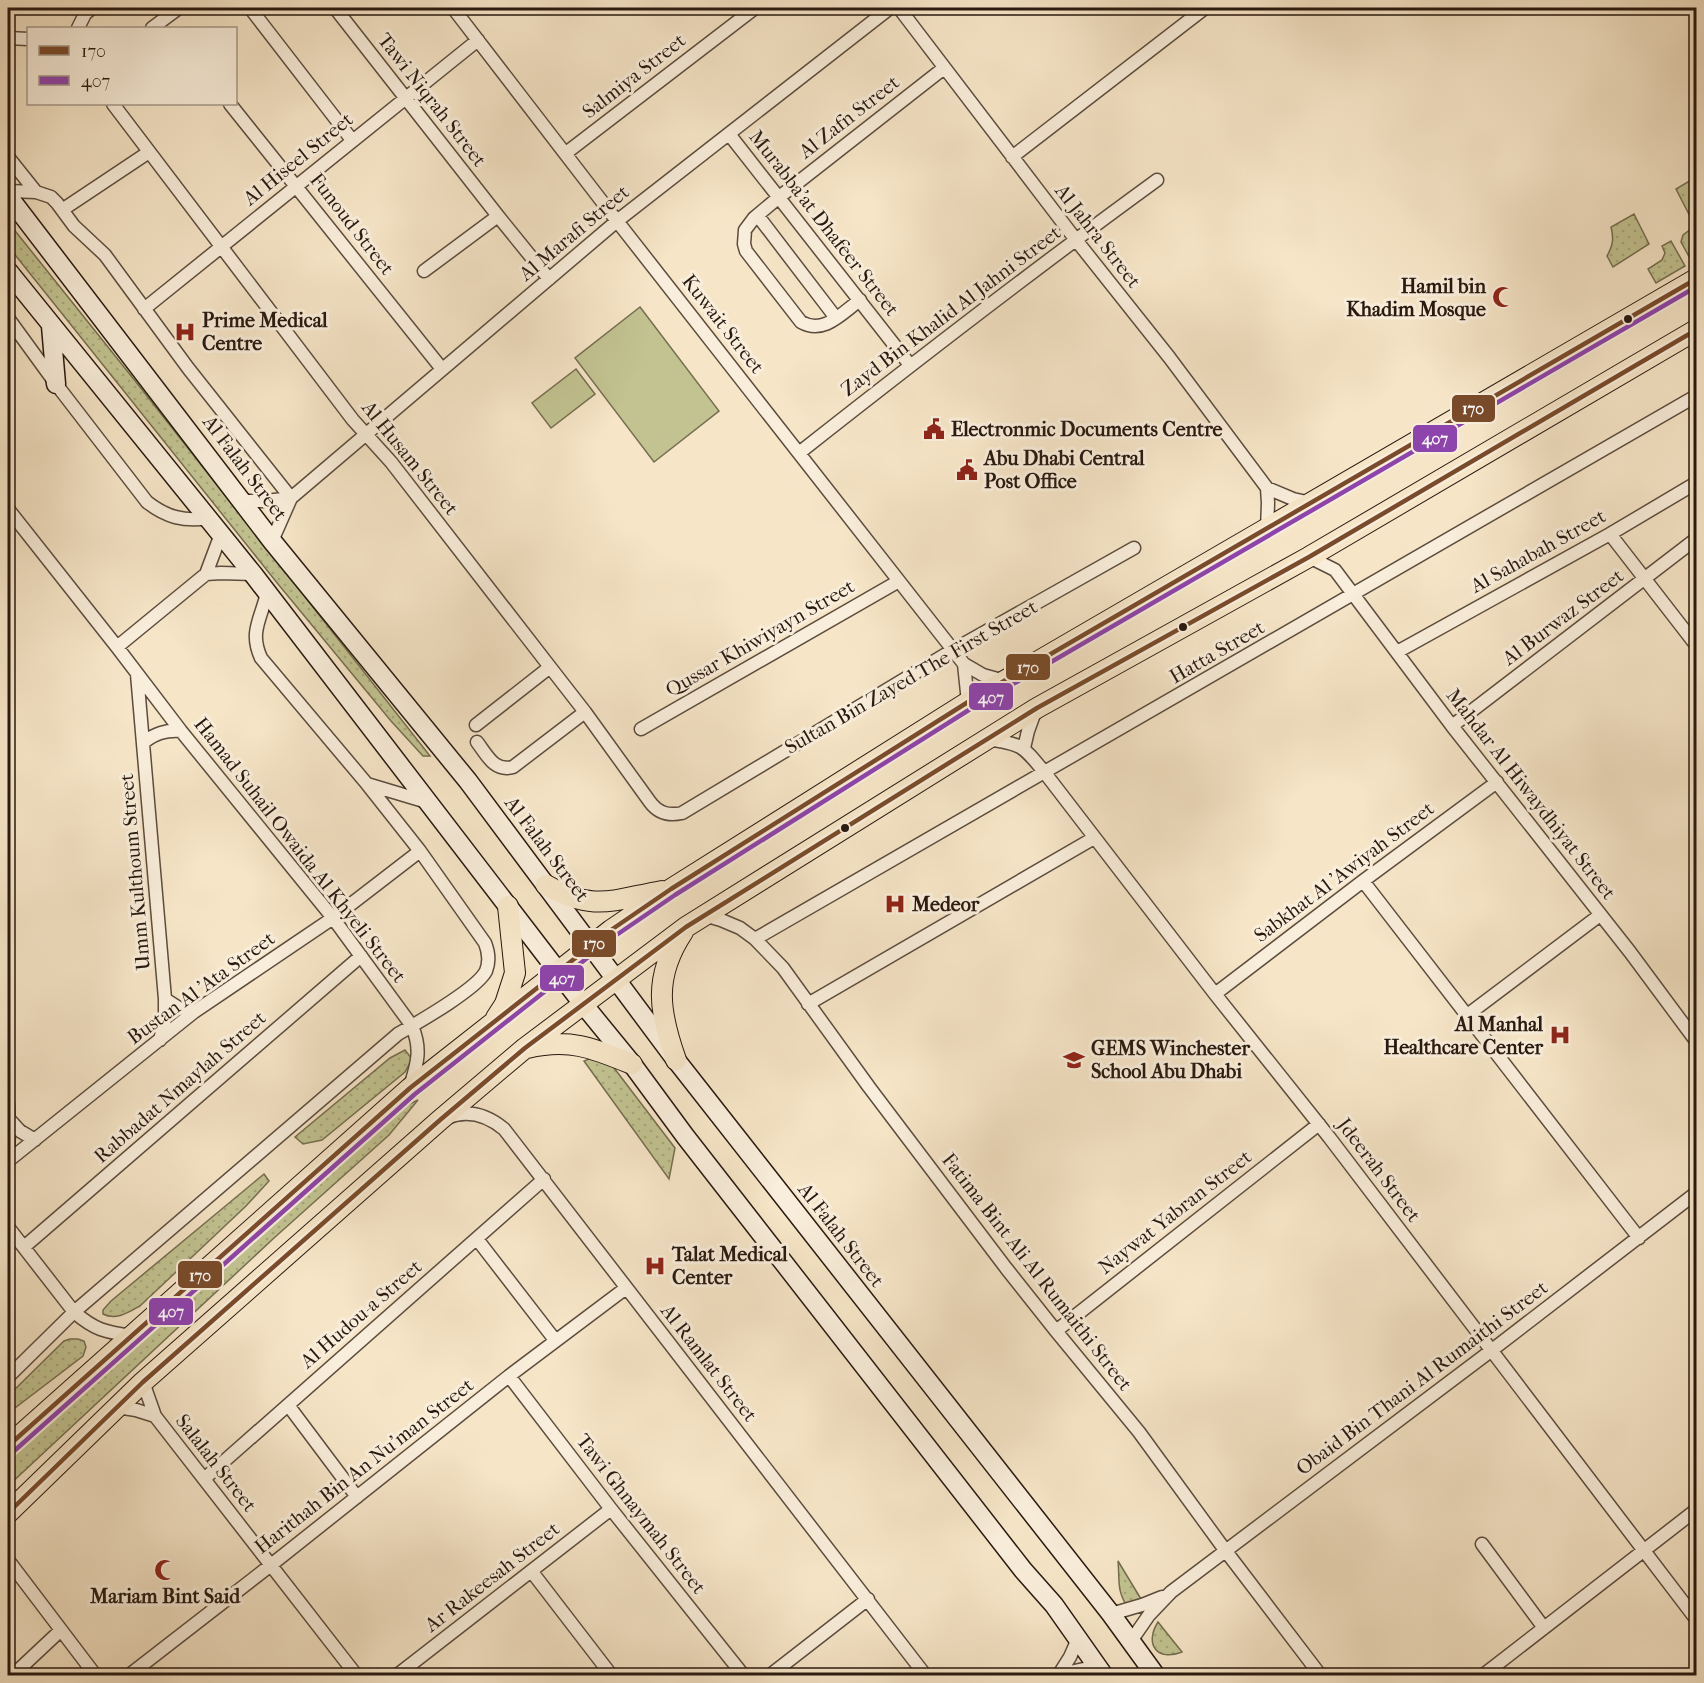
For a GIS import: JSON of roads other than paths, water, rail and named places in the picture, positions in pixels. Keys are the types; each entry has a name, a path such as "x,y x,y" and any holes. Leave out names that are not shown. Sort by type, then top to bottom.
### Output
{"main road":[{"name":"Al Falah Street","path":"8,196 272,542 468,781 676,1060 1111,1614 1156,1676"},
{"path":"8,271 253,574 583,1004 632,1064 685,1137 1023,1570 1054,1605 1101,1671"},
{"path":"8,1446 410,1088 611,930 671,889 968,702 1696,279"},
{"path":"51,326 56,384"},
{"path":"8,1513 143,1382 440,1120 525,1048 686,927 1036,708 1330,545 1696,330"},
{"path":"546,885 581,901 598,903 671,889"},
{"path":"492,1025 505,1004 515,973 508,906"},
{"path":"676,1060 666,1031 662,986 666,964 686,927"},
{"path":"525,1048 550,1044 578,1044 632,1064"}],"street":[{"path":"78,27 85,14 92,8"},
{"path":"166,24 179,8"},
{"path":"250,8 352,140"},
{"name":"Tawi Niqrah Street","path":"334,8 549,279"},
{"name":"Kuwait Street","path":"453,8 953,651 964,664 983,675 1005,681"},
{"name":"Salmiya Street","path":"566,153 755,8"},
{"name":"Al Marafi Street","path":"272,542 291,498 617,221 890,8"},
{"name":"Al Jahra Street","path":"898,8 1169,357 1267,489"},
{"path":"1012,157 1205,8"},
{"path":"8,38 27,39"},
{"name":"Al Hiseel Street","path":"144,309 478,39"},
{"name":"Al Zafn Street","path":"836,318 821,327 807,326 796,318 750,257 744,244 745,230 749,223 778,198 944,68"},
{"name":"Al Husam Street","path":"114,105 353,420 391,462 585,712 654,808 667,814 682,813 688,809"},
{"name":"Funoud Street","path":"231,105 442,369"},
{"name":"Murabba'at Dhafeer Street","path":"729,134 910,365"},
{"path":"62,210 149,152"},
{"path":"8,157 36,192"},
{"name":"Zayd Bin Khalid Al Jahni Street","path":"799,453 910,365 1157,180"},
{"path":"8,191 36,192 51,197 74,226 105,255 144,309 291,498"},
{"path":"424,271 498,216"},
{"path":"758,216 836,318 860,300"},
{"path":"8,318 147,502 169,516 182,520 209,518"},
{"name":"Hatta Street","path":"755,939 1696,396"},
{"name":"Al Sahabah Street","path":"1398,652 1611,534 1696,483"},
{"path":"1267,529 1267,489 1311,503"},
{"path":"242,501 291,498"},
{"name":"Hamad Suhail Owaida Al Khyeli Street","path":"8,509 181,731 333,918 412,1026 416,1037 418,1061 410,1088"},
{"path":"117,647 207,574 221,534"},
{"path":"1611,534 1696,645"},
{"name":"Al Burwaz Street","path":"1452,726 1696,539"},
{"name":"Mahdar Al Hiwaydhiyat Street","path":"1330,545 1335,570 1452,726 1630,952 1696,1041"},
{"name":"Sultan Bin Zayed The First Street","path":"688,809 953,651 1134,548"},
{"name":"Mahdar Al Hiwaydhiyat Street","path":"1309,557 1335,570"},
{"path":"207,574 253,574"},
{"name":"Qussar Khiwiyayn Street","path":"641,729 899,581"},
{"path":"8,1377 74,1312 398,1034 444,1007 482,977 489,961 485,943 420,851 261,658 255,641 255,632 267,593"},
{"path":"964,664 968,702"},
{"path":"476,725 550,667"},
{"name":"Umm Kulthoum Street","path":"137,673 165,999 165,1020 160,1040"},
{"path":"986,739 1009,742 1024,748 1036,708"},
{"path":"477,742 495,765 501,768 513,768 585,712"},
{"path":"143,742 156,734 172,730 181,731"},
{"name":"Jdeerah Street","path":"1024,748 1319,1124 1696,1619"},
{"name":"Sabkhat Al 'Awiyah Street","path":"1215,994 1497,782"},
{"path":"367,784 429,802"},
{"path":"808,1004 1094,838"},
{"name":"Bustan Al 'Ata Street","path":"8,1161 194,1012 333,918 420,851"},
{"path":"1363,881 1639,1238"},
{"name":"Fatima Bint Ali Al Rumaithi Street","path":"704,915 740,928 755,939 783,968 869,1087 1056,1331 1139,1432 1321,1676"},
{"path":"1466,1016 1600,915"},
{"name":"Rabbadat Nmaylah Street","path":"24,1247 361,956"},
{"path":"165,999 178,1008 194,1012"},
{"path":"8,1104 8,1152"},
{"name":"Al Ramlat Street","path":"440,1120 453,1115 480,1115 494,1120 504,1128 926,1676"},
{"path":"9,1119 20,1131 35,1140"},
{"name":"Naywat Yabran Street","path":"1056,1331 1319,1124"},
{"name":"Al Hudou-a Street","path":"204,1479 544,1179"},
{"name":"Obaid Bin Thani Al Rumaithi Street","path":"1131,1641 1149,1615 1171,1592 1696,1193"},
{"path":"8,1227 74,1312 94,1327 107,1332 132,1336"},
{"path":"477,1239 555,1340"},
{"name":"Harithah Bin An Nu'man Street","path":"128,1676 555,1340 626,1288"},
{"name":"Tawi Ghnaymah Street","path":"509,1376 744,1676"},
{"name":"Salalah Street","path":"143,1382 155,1416 357,1676"},
{"path":"288,1405 357,1497"},
{"name":"Salalah Street","path":"117,1407 155,1416"},
{"name":"Ar Rakeesah Street","path":"396,1676 611,1509"},
{"path":"1482,1676 1696,1510"},
{"path":"1482,1544 1544,1628"},
{"path":"8,1560 96,1676"},
{"path":"532,1572 612,1676"},
{"name":"Obaid Bin Thani Al Rumaithi Street","path":"1111,1614 1142,1605 1171,1592"},
{"path":"769,1676 868,1599"},
{"path":"12,1676 61,1630"},
{"path":"1059,1675 1078,1639"},
{"path":"1059,1675 1101,1671"}],"place":[{"name":"Hamil bin Khadim Mosque","path":"1503,297"},
{"name":"Prime Medical Centre","path":"185,332"},
{"name":"Electronmic Documents Centre","path":"934,429"},
{"name":"Abu Dhabi Central Post Office","path":"967,470"},
{"name":"Medeor","path":"895,904"},
{"name":"Al Manhal Healthcare Center","path":"1560,1035"},
{"name":"GEMS Winchester School Abu Dhabi","path":"1074,1060"},
{"name":"Talat Medical Center","path":"655,1266"},
{"name":"Mariam Bint Said","path":"165,1570"}]}
